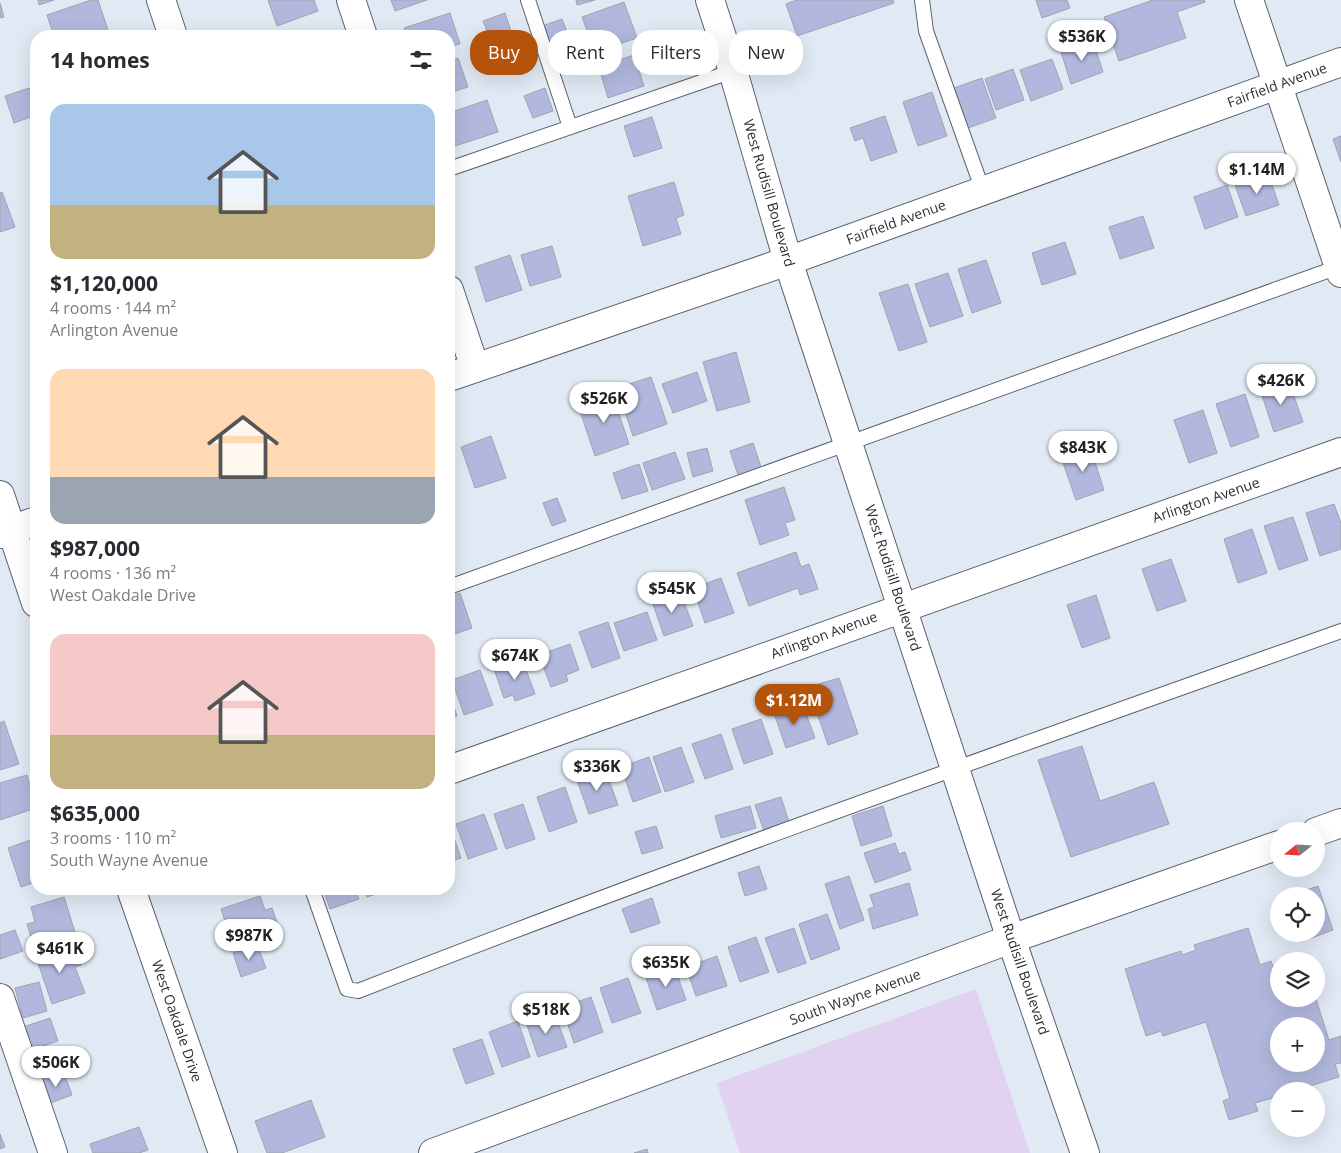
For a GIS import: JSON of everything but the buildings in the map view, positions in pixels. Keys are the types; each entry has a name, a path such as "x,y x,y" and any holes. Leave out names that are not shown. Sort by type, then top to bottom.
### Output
{"street":[{"path":"161,0 171,30"},
{"path":"351,0 361,30"},
{"name":"West Rudisill Boulevard","path":"710,0 729,59"},
{"path":"1249,0 1340,269"},
{"name":"Fairfield Avenue","path":"455,375 788,261 1341,62"},
{"name":"West Rudisill Boulevard","path":"734,75 788,261 1012,939 1085,1153"},
{"path":"455,308 475,368"},
{"name":"Arlington Avenue","path":"455,768 902,606 1341,452"},
{"path":"0,495 16,528 30,580"},
{"path":"1325,829 1341,823"},
{"name":"South Wayne Avenue","path":"433,1153 1012,939 1270,848"},
{"name":"West Oakdale Drive","path":"133,895 222,1153"},
{"path":"0,998 53,1153"}],"lane":[{"path":"528,0 570,127"},
{"path":"922,0 926,32 983,191"},
{"path":"455,167 729,72"},
{"path":"455,585 1340,269"},
{"path":"314,895 347,989 358,991 560,912 1341,630"}],"shaded area":[{"path":"976,989 1030,1153 740,1153 717,1083"}]}
